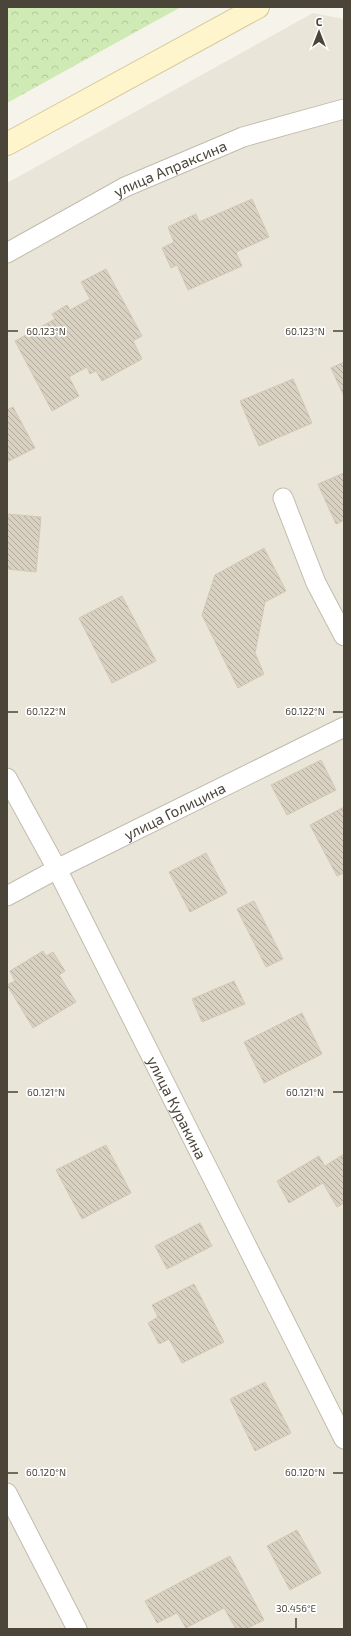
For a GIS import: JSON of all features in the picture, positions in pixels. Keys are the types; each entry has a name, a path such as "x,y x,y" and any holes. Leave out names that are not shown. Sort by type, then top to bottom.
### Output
{"street":[{"path":"7,144 258,7"},
{"name":"улица Апраксина","path":"7,253 132,184 243,137 344,109"},
{"path":"283,498 316,583 344,636"},
{"name":"улица Голицина","path":"7,896 57,869 344,727"},
{"name":"улица Куракина","path":"7,778 57,869 344,1439"},
{"path":"7,1493 77,1629"}],"shaded area":[{"path":"313,13 344,19 344,1629 7,1629 7,183"}],"green space":[{"path":"7,7 181,7 7,103"}],"building":[{"path":"252,199 269,237 236,252 242,266 188,290 177,265 171,268 162,248 174,242 168,227 196,214 199,222"},
{"path":"106,269 142,336 133,341 142,359 102,381 96,371 90,374 87,367 69,377 79,396 52,411 15,341 55,319 52,314 67,305 70,310 90,299 81,282"},
{"path":"344,362 344,396 331,368"},
{"path":"293,379 312,423 259,446 240,401"},
{"path":"13,407 35,448 7,462 7,410"},
{"path":"344,473 344,520 336,524 318,484"},
{"path":"7,514 41,517 36,572 7,569"},
{"path":"264,548 286,591 265,602 255,653 264,674 238,688 202,615 215,575"},
{"path":"122,596 156,661 112,683 79,618"},
{"path":"321,760 336,790 287,815 271,785"},
{"path":"344,807 344,873 337,876 310,825"},
{"path":"206,853 227,893 190,912 169,872"},
{"path":"254,901 283,959 266,967 237,909"},
{"path":"43,951 46,956 53,952 65,971 59,975 76,1002 33,1028 7,985 15,981 10,971"},
{"path":"234,981 245,1004 202,1022 192,999"},
{"path":"302,1013 322,1054 264,1083 244,1042"},
{"path":"106,1145 131,1193 82,1219 56,1170"},
{"path":"344,1154 344,1203 337,1207 323,1183 289,1203 277,1181 319,1156 325,1166"},
{"path":"200,1223 212,1246 167,1269 155,1246"},
{"path":"194,1284 224,1342 182,1363 169,1339 159,1344 148,1323 158,1317 152,1305"},
{"path":"265,1382 291,1433 255,1451 230,1399"},
{"path":"297,1530 321,1573 290,1590 267,1546"},
{"path":"230,1556 264,1620 246,1629 236,1629 224,1608 186,1628 177,1613 157,1623 145,1601"}]}
